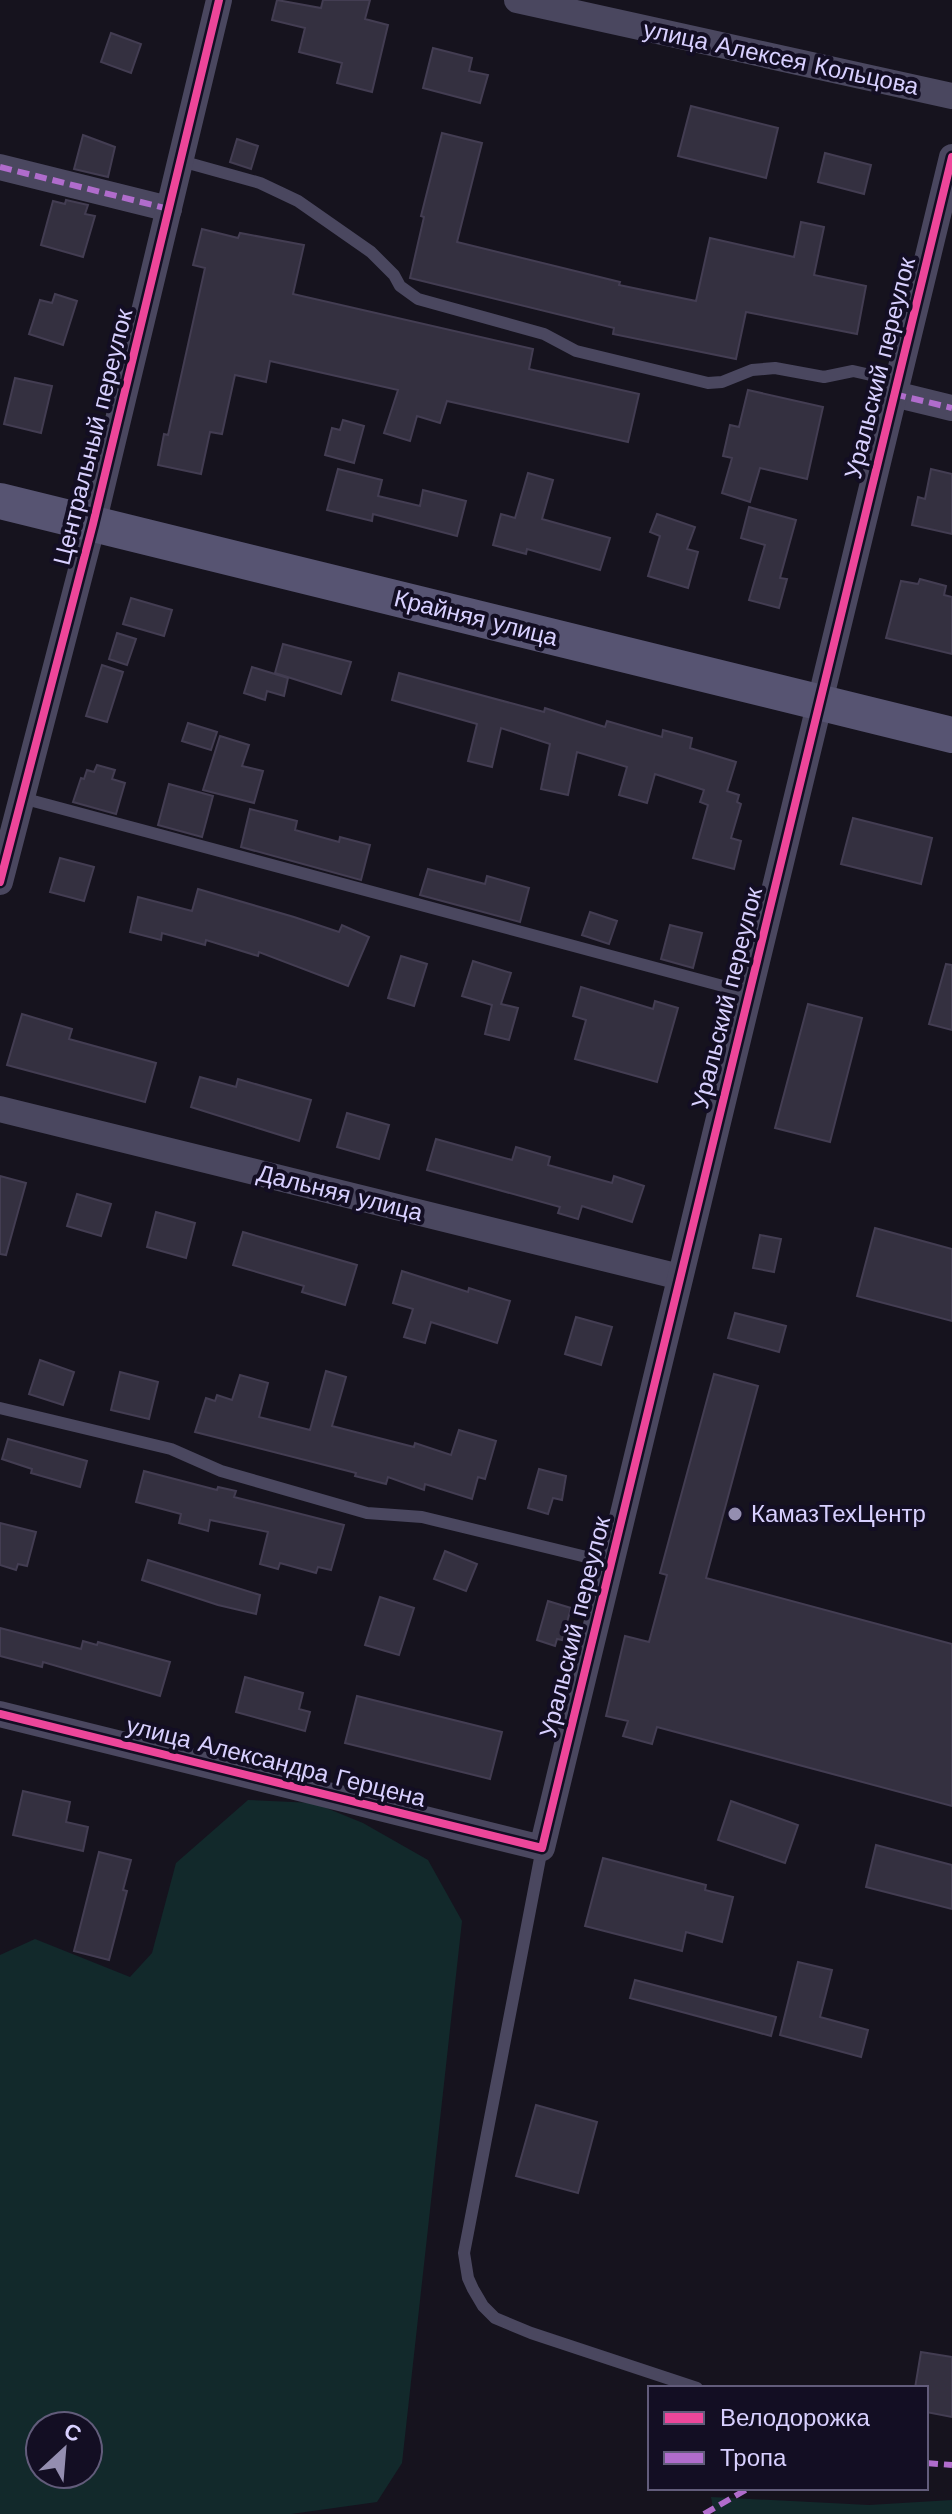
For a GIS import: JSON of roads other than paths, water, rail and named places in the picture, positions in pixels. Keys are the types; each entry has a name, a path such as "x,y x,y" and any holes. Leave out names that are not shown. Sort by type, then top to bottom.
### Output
{"main road":[{"name":"Крайняя улица","path":"0,501 952,735"}],"street":[{"name":"Центральный переулок","path":"0,882 93,524 219,0"},
{"name":"улица Алексея Кольцова","path":"517,0 952,96"},
{"name":"Уральский переулок","path":"542,1848 952,157"},
{"path":"0,167 169,209"},
{"path":"896,388 952,408"},
{"name":"Дальняя улица","path":"0,1109 680,1277"},
{"name":"улица Александра Герцена","path":"0,1714 542,1848"}],"lane":[{"path":"181,161 260,183 298,201 371,252 408,294 418,299 544,334 576,351 708,383 722,382 752,370 775,368 824,377 853,371 896,388"},
{"path":"22,798 749,993"},
{"path":"0,1408 171,1449 221,1471 367,1513 422,1517 611,1563"},
{"path":"542,1848 464,2253 468,2278 483,2306 495,2318 691,2386"}],"place":[{"name":"КамазТехЦентр","path":"735,1514"}]}
